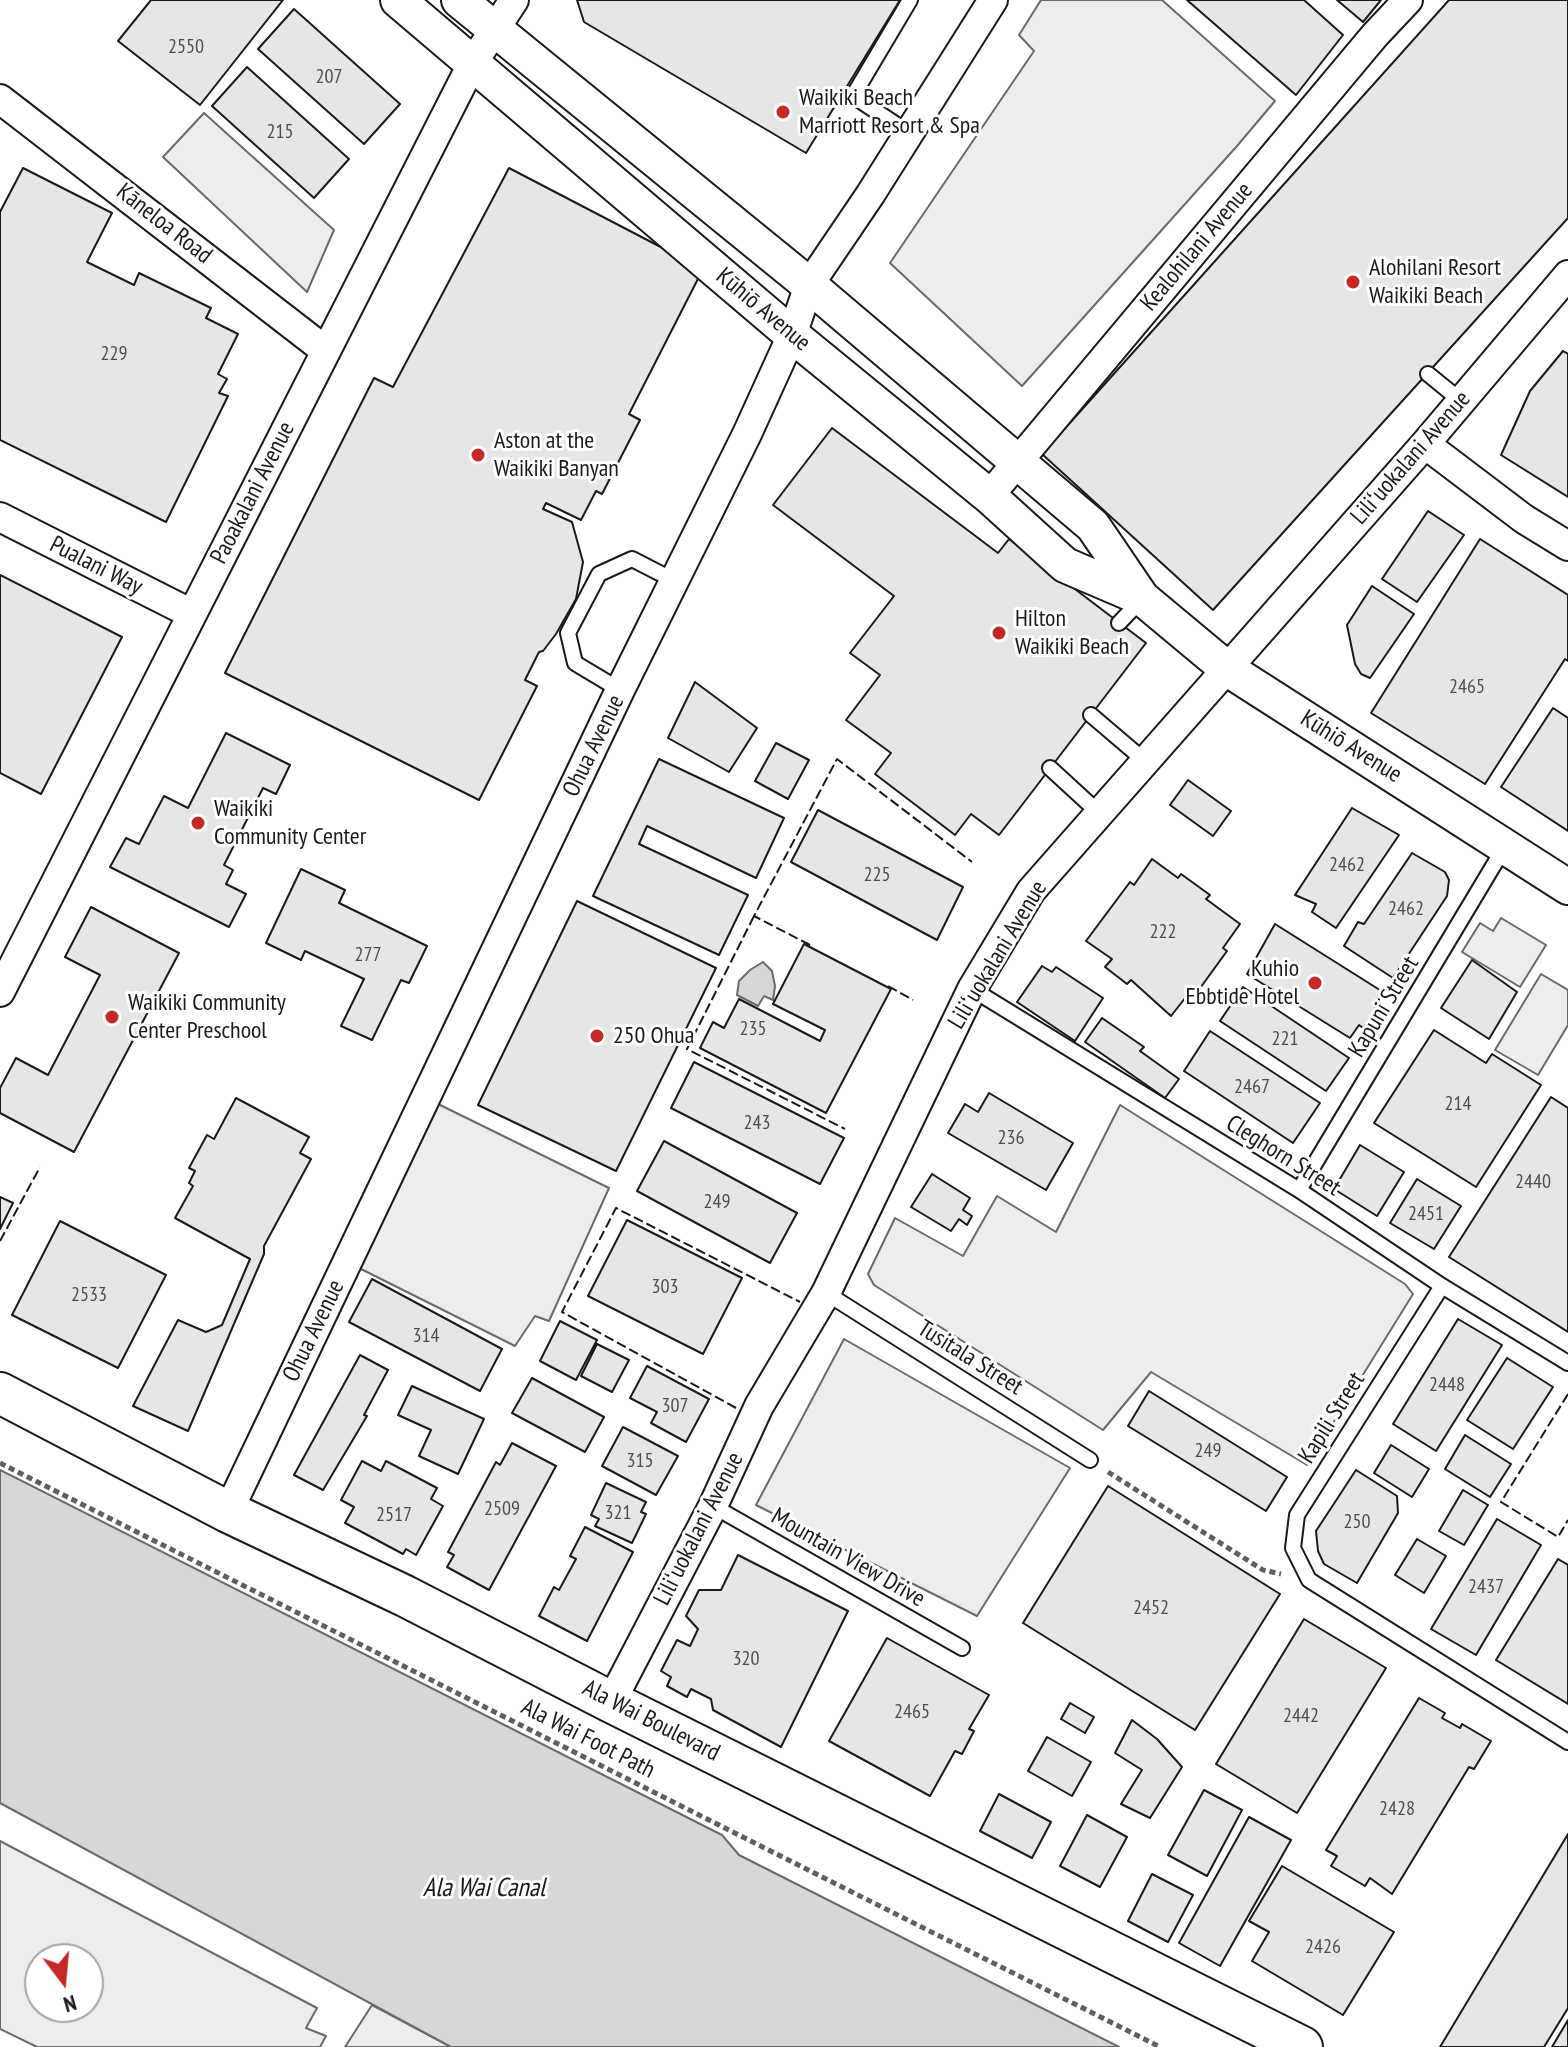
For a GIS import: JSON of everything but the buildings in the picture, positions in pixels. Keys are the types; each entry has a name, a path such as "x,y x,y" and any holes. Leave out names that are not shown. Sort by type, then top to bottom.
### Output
{"main road":[{"name":"Ala Wai Boulevard","path":"0,1393 228,1512 405,1596 1302,2047"}],"street":[{"name":"Kūhiō Avenue","path":"398,0 792,335 989,496 1065,565 1142,598"},
{"name":"Kūhiō Avenue","path":"459,0 809,285 1093,526 1142,598 1226,668 1568,887"},
{"name":"Paoakalani Avenue","path":"0,992 472,64 514,0"},
{"name":"Kealohilani Avenue","path":"989,496 1408,0"},
{"name":"Ohua Avenue","path":"228,1512 792,335 809,285 991,1"},
{"name":"Kāneloa Road","path":"0,99 326,351"},
{"name":"Liliʻuokalani Avenue","path":"611,1702 713,1506 759,1406 826,1293 972,989 1031,891 1425,444 1568,275"},
{"path":"1425,444 1524,519 1568,546"},
{"name":"Pualani Way","path":"0,517 192,614"}],"lane":[{"path":"909,133 853,96 910,0"},
{"path":"1428,374 1460,400"},
{"path":"620,690 575,663 568,633 599,574 632,559 675,581"},
{"path":"1119,623 1142,598"},
{"path":"1091,715 1145,761"},
{"path":"1050,768 1099,813"},
{"name":"Kapuni Street","path":"1299,1190 1506,845"},
{"name":"Cleghorn Street","path":"972,989 1299,1190 1442,1286 1568,1363"},
{"name":"Kapili Street","path":"1309,1580 1293,1548 1297,1515 1442,1286"},
{"name":"Tusitala Street","path":"826,1293 1090,1460"},
{"name":"Mountain View Drive","path":"713,1506 962,1648"},
{"path":"1309,1580 1568,1742"}],"path":[{"path":"1090,1460 1263,1570 1309,1580"},
{"name":"Ala Wai Foot Path","path":"0,1463 1160,2047"}],"shaded area":[{"path":"1041,0 1162,0 1275,101 1022,386 890,263 1034,51 1019,35"},
{"path":"204,113 334,230 307,292 163,157"},
{"path":"1501,918 1546,945 1520,987 1462,952 1480,923 1493,931"},
{"path":"1541,974 1568,990 1568,1025 1538,1075 1495,1050"},
{"path":"436,1103 609,1188 549,1321 535,1316 515,1346 355,1266"},
{"path":"1120,1105 1405,1284 1413,1294 1307,1465 1151,1372 1103,1430 874,1285 868,1274 895,1218 963,1256 997,1196 1056,1232"},
{"path":"844,1339 1070,1468 977,1616 756,1505"},
{"path":"0,1841 317,2008 306,2028 326,2036 320,2047 37,2047 0,2029"},
{"path":"372,2005 451,2047 345,2047"}],"water":[{"path":"763,962 772,971 775,986 773,1000 764,996 758,1006 737,995 739,981"},
{"name":"Ala Wai Canal","path":"0,1470 722,1835 739,1855 1119,2047 451,2047 0,1803"}],"fence":[{"path":"810,945 754,916 837,759 972,862"},
{"path":"754,916 687,1049 845,1129"},
{"path":"888,986 913,1000"},
{"path":"0,1241 40,1167"},
{"path":"736,1408 562,1312 616,1208 800,1302"},
{"path":"1568,1394 1501,1502 1558,1537 1568,1520"}],"place":[{"name":"Waikiki Beach Marriott Resort & Spa","path":"783,112"},
{"name":"Alohilani Resort Waikiki Beach","path":"1353,282"},
{"name":"Aston at the Waikiki Banyan","path":"478,455"},
{"name":"Hilton Waikiki Beach","path":"999,633"},
{"name":"Waikiki Community Center","path":"198,823"},
{"name":"Kuhio Ebbtide Hotel","path":"1315,983"},
{"name":"Waikiki Community Center Preschool","path":"112,1017"},
{"name":"250 Ohua","path":"597,1036"}]}
